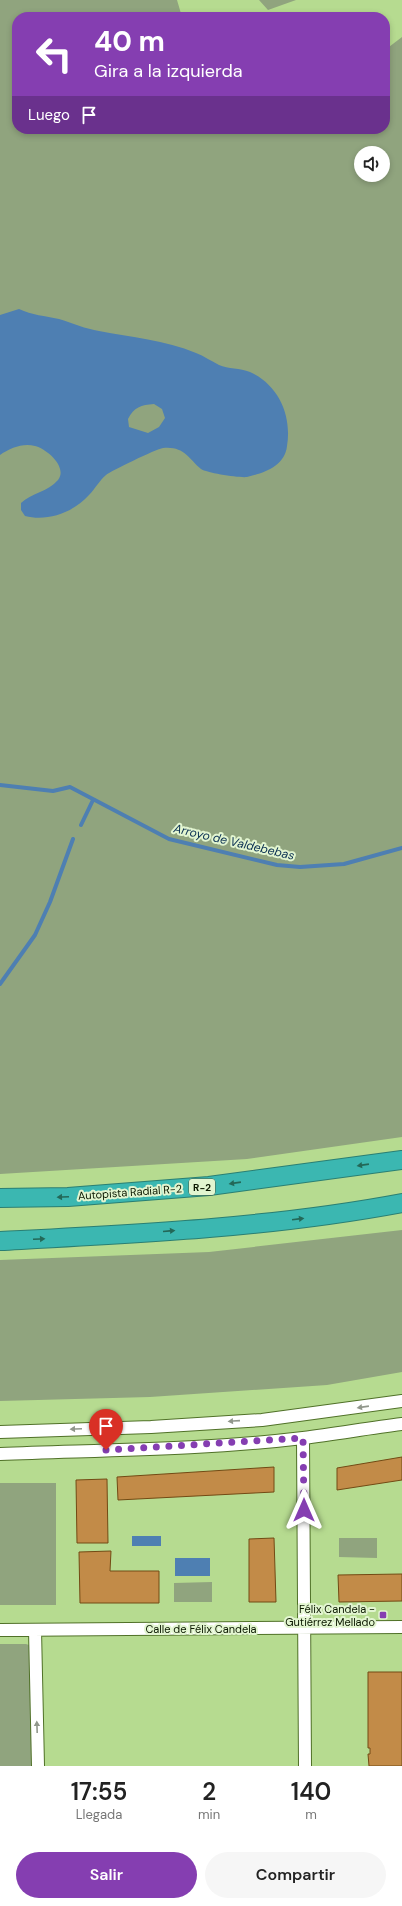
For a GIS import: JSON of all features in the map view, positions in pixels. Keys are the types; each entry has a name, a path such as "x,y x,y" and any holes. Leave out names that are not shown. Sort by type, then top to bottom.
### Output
{"highway":[{"name":"Autopista Radial R-2","path":"0,1198 68,1197 209,1186 402,1160"},
{"path":"0,1241 138,1234 262,1223 357,1211 402,1203"}],"street":[{"path":"0,1432 151,1427 262,1420 402,1402"},
{"path":"0,1454 152,1448 303,1438 402,1424"},
{"path":"303,1438 305,1766"},
{"name":"Calle de Félix Candela","path":"0,1630 402,1627"},
{"path":"35,1630 38,1766"}],"green space":[{"path":"0,0 177,0 181,12 12,12 12,134 390,134 390,46 402,37 402,1137 247,1159 0,1174"},
{"path":"259,0 296,0 268,10"},
{"path":"402,1230 402,1372 327,1385 150,1397 0,1401 0,1260 209,1252"},
{"path":"0,1483 56,1483 56,1605 0,1605"},
{"path":"339,1538 377,1538 377,1558 339,1557"},
{"path":"212,1582 212,1602 174,1602 174,1583"},
{"path":"0,1644 26,1644 32,1646 33,1766 0,1766"}],"water":[{"path":"19,309 94,330 148,339 172,345 199,354 219,365 250,372 269,385 276,393 281,403 285,413 288,435 285,453 278,464 273,468 243,477 204,471 181,451 163,448 134,460 106,475 83,501 68,511 43,518 25,516 21,510 21,503 54,484 58,480 60,470 55,459 45,451 35,446 26,445 17,447 0,455 0,315","holes":["154,404 162,409 165,418 159,427 148,433 129,427 128,419 138,407"]},
{"path":"132,1536 161,1536 161,1546 132,1546"},
{"path":"175,1558 210,1558 210,1576 175,1576"}],"building":[{"path":"402,1457 402,1480 337,1490 337,1468"},
{"path":"274,1467 274,1492 118,1500 117,1477"},
{"path":"107,1479 108,1543 77,1543 76,1480"},
{"path":"274,1538 276,1602 249,1602 249,1539"},
{"path":"111,1551 110,1571 159,1571 159,1603 80,1603 79,1552"},
{"path":"402,1574 402,1601 339,1602 338,1575"},
{"path":"368,1672 402,1672 402,1766 369,1766"}],"waterway":[{"name":"Arroyo de Valdebebas","path":"0,785 53,791 70,787 169,839 277,865 300,867 344,864 402,848"},
{"path":"81,825 93,800"},
{"path":"0,984 35,935 50,902 73,839"}],"place":[{"name":"Félix Candela - Gutiérrez Mellado","path":"383,1615"}],"route":[{"path":"106,1450 180,1447 303,1438 304,1510"}]}
